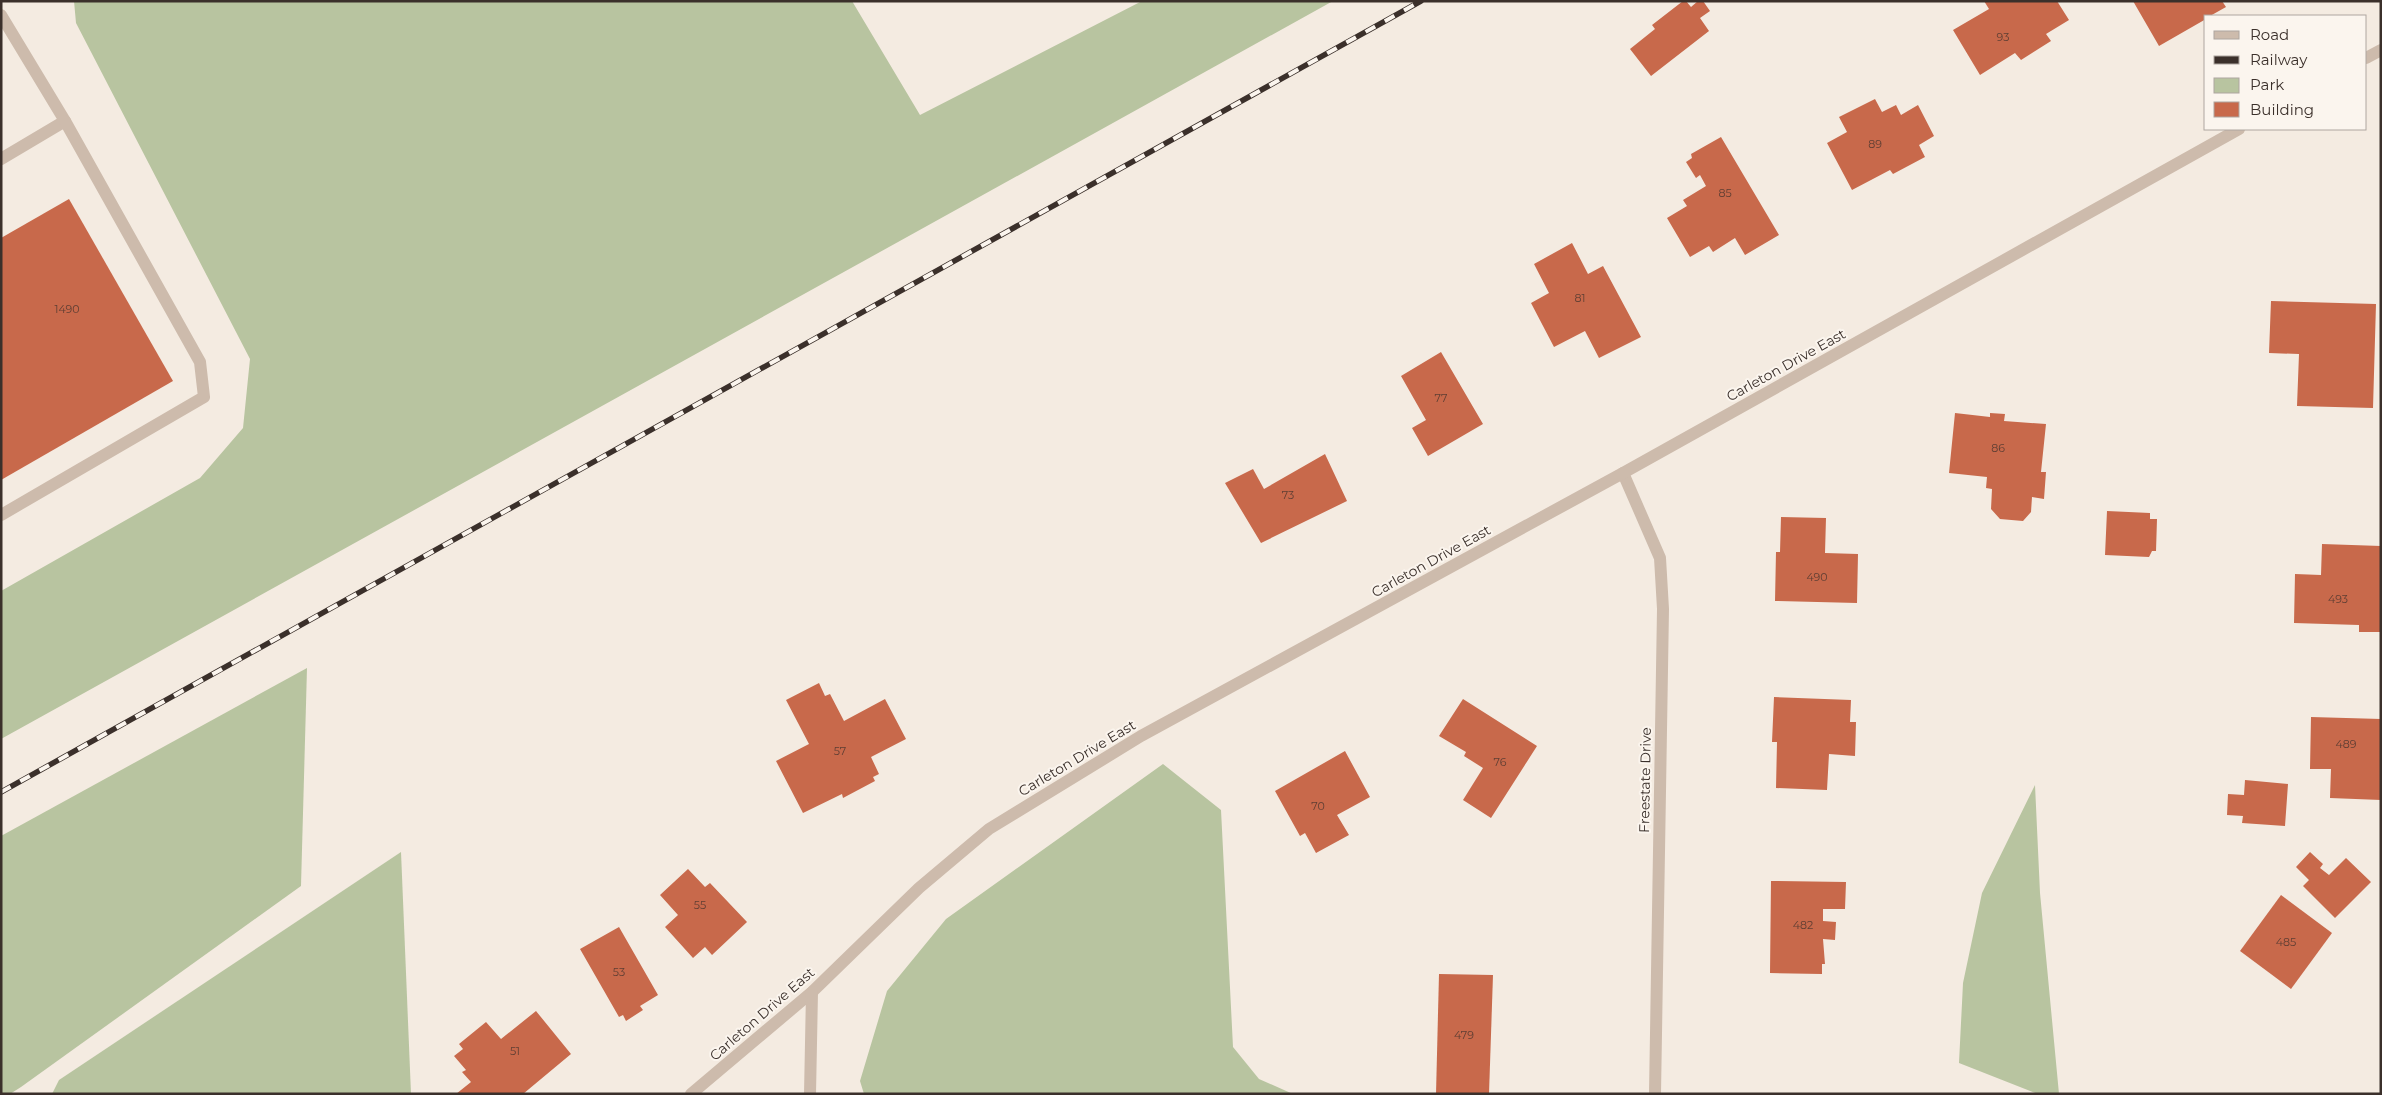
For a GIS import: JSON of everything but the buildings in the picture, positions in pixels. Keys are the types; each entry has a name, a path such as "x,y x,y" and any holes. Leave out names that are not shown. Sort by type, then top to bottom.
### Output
{"street":[{"path":"1,15 64,121 200,362 204,397 1,515"},
{"path":"2367,57 2381,50"},
{"path":"1,159 64,121"},
{"name":"Carleton Drive East","path":"691,1094 812,992 919,888 989,829 1141,736 1623,473 2237,130"},
{"name":"Freestate Drive","path":"1623,473 1660,558 1663,609 1655,1094"},
{"path":"810,1094 812,992"}],"green space":[{"path":"74,1 852,1 920,115 1142,1 1333,1 1,739 1,591 200,478 243,428 250,359 76,23"},
{"path":"307,668 301,886 21,1087 10,1094 1,1094 1,836"},
{"path":"1163,764 1221,810 1233,1047 1259,1079 1293,1094 864,1094 860,1081 887,991 946,919"},
{"path":"2035,785 2040,893 2059,1094 2038,1094 1959,1063 1963,983 1982,893"},
{"path":"401,852 411,1094 52,1094 59,1080"}],"railway":[{"path":"1,792 1421,1"}]}
